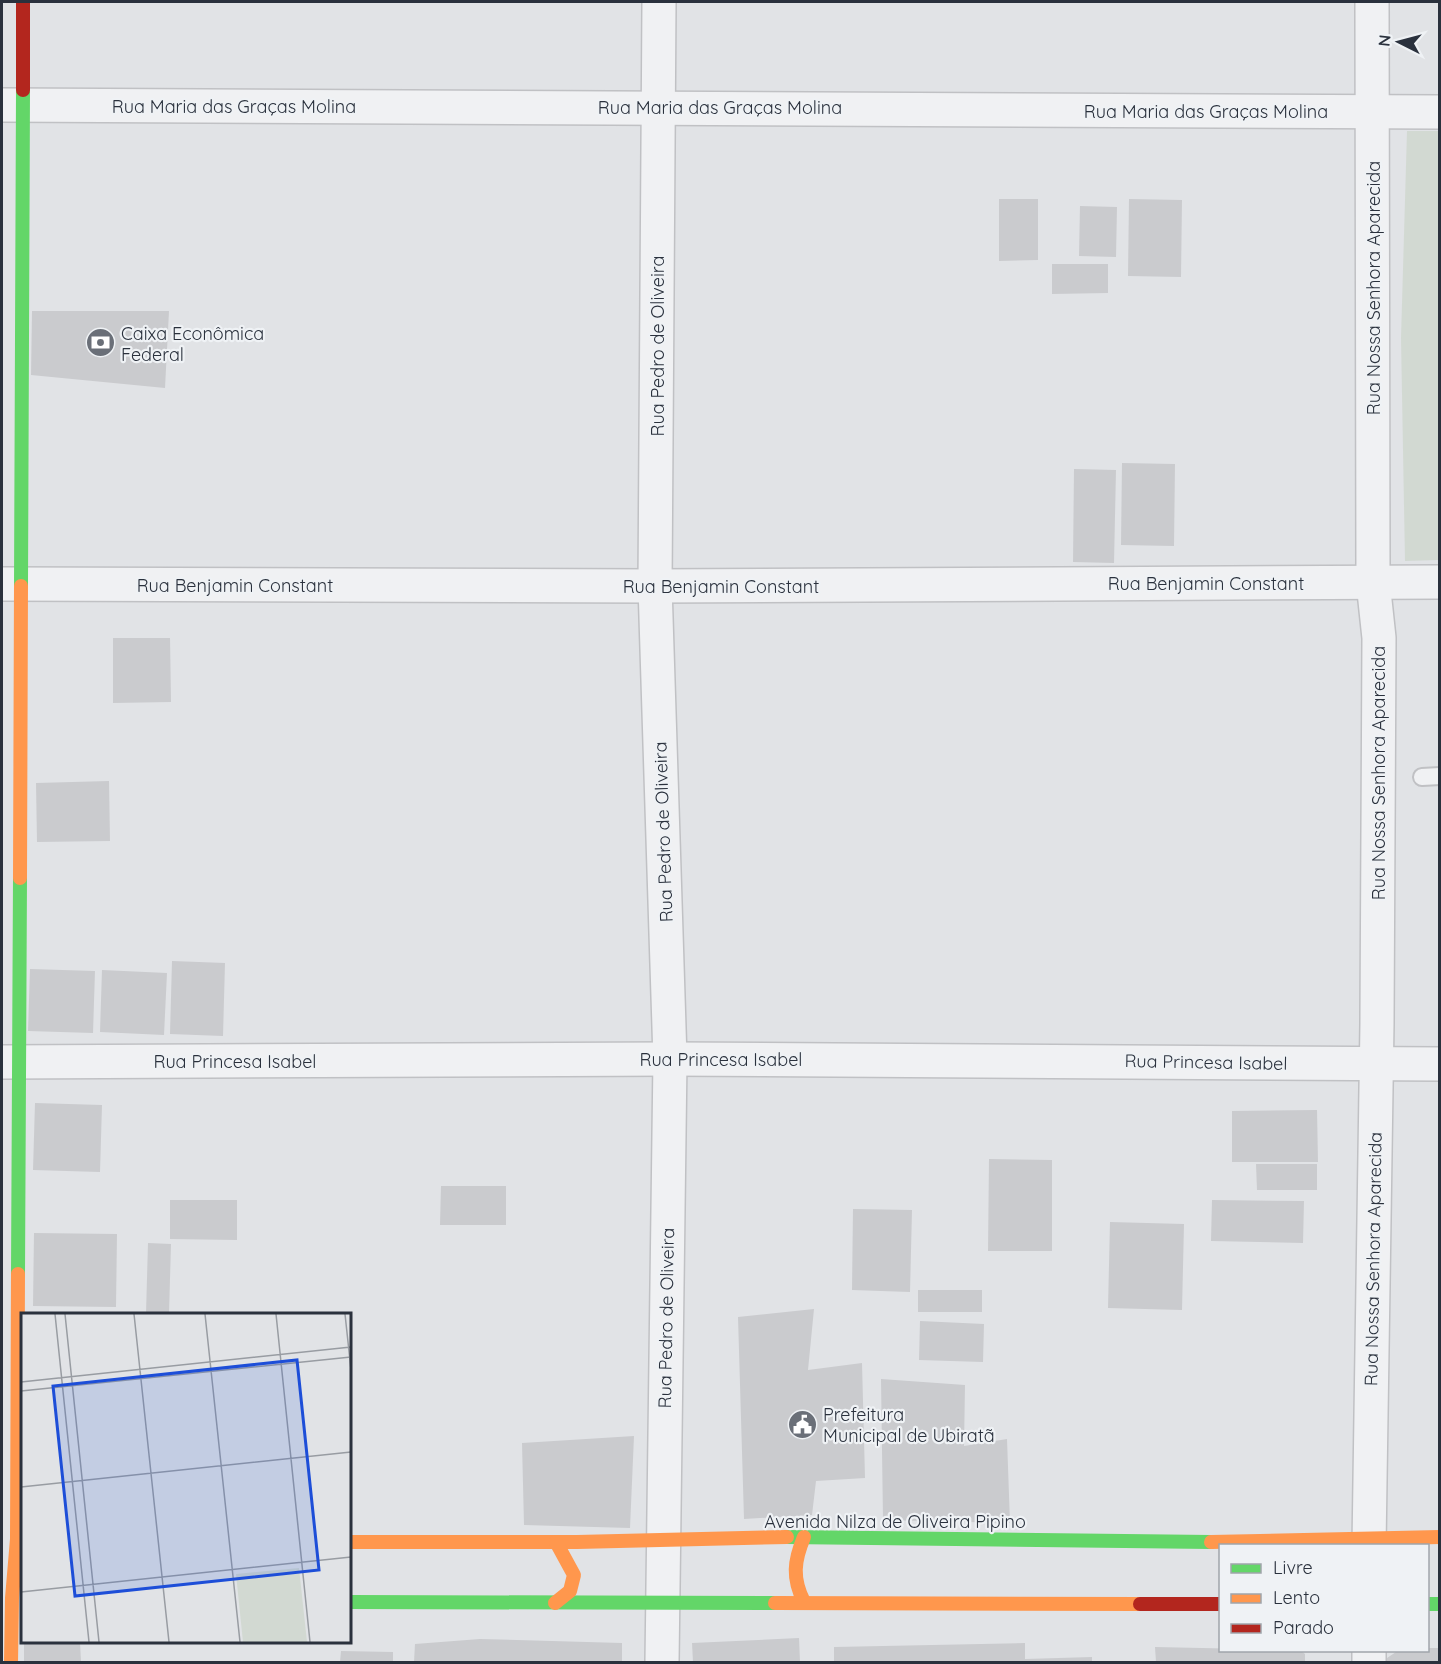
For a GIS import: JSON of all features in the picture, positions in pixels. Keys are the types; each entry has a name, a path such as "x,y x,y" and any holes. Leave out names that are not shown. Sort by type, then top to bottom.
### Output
{"main road":[{"path":"11,1659 12,1598 20,1539 17,1404 17,1150 9,1063 18,975 20,672 11,584 13,105 23,2"},
{"path":"8,659 20,672"},
{"path":"7,988 18,975"},
{"path":"2,1137 17,1150"},
{"path":"2,1414 17,1404"},
{"path":"804,1537 795,1557 793,1581 804,1602"},
{"name":"Avenida Nilza de Oliveira Pipino","path":"351,1542 556,1542 804,1537 1251,1544 1369,1542 1440,1537"},
{"path":"2,1538 20,1539"},
{"path":"555,1603 570,1591 574,1575 556,1542"},
{"path":"351,1602 662,1605 804,1602 1219,1604"},
{"path":"2,1645 11,1659"}],"street":[{"name":"Rua Pedro de Oliveira","path":"659,2 655,586 670,1059 662,1662"},
{"name":"Rua Nossa Senhora Aparecida","path":"1369,1542 1379,638 1373,582 1372,2"},
{"name":"Rua Maria das Graças Molina","path":"13,105 1440,112"},
{"name":"Rua Benjamin Constant","path":"11,584 655,586 1440,582"},
{"name":"Rua Princesa Isabel","path":"9,1063 997,1059 1440,1064"}],"lane":[{"path":"1422,777 1440,776"}],"shaded area":[{"path":"1407,131 1439,131 1439,560 1405,561 1401,338"}],"building":[{"path":"999,199 1038,199 1038,260 999,261"},
{"path":"1129,199 1182,200 1181,277 1128,276"},
{"path":"1080,206 1117,207 1116,257 1079,256"},
{"path":"1052,264 1108,264 1108,293 1052,294"},
{"name":"Caixa Econômica Federal","path":"32,311 169,311 165,388 31,375"},
{"path":"1122,463 1175,464 1174,546 1121,545"},
{"path":"1074,469 1116,470 1114,563 1073,562"},
{"path":"113,638 170,638 171,702 113,703"},
{"path":"109,781 110,841 37,842 36,783"},
{"path":"172,961 225,963 223,1036 170,1034"},
{"path":"30,969 95,971 93,1033 28,1031"},
{"path":"102,970 167,973 164,1035 100,1032"},
{"path":"35,1103 102,1105 100,1172 33,1170"},
{"path":"1317,1110 1318,1162 1232,1162 1232,1111"},
{"path":"989,1159 1052,1160 1052,1251 988,1251"},
{"path":"1256,1164 1317,1164 1317,1190 1257,1190"},
{"path":"441,1186 506,1186 506,1225 440,1225"},
{"path":"170,1200 237,1200 237,1240 170,1239"},
{"path":"1212,1200 1304,1201 1303,1243 1211,1241"},
{"path":"853,1209 912,1210 910,1292 852,1290"},
{"path":"1110,1222 1184,1224 1182,1310 1108,1308"},
{"path":"34,1233 117,1234 116,1307 33,1306"},
{"path":"148,1243 171,1244 169,1313 146,1313"},
{"path":"918,1290 982,1290 982,1312 918,1312"},
{"name":"Prefeitura Municipal de Ubiratã","path":"814,1309 808,1370 862,1363 865,1478 816,1481 812,1515 744,1519 738,1317"},
{"path":"920,1321 984,1324 983,1362 919,1360"},
{"path":"881,1379 965,1385 964,1446 1007,1439 1010,1523 883,1520"},
{"path":"634,1436 630,1528 524,1525 522,1443"},
{"path":"799,1638 800,1662 693,1662 692,1643"},
{"path":"480,1639 622,1643 622,1662 414,1662 415,1644"},
{"path":"24,1643 80,1643 81,1662 24,1662"},
{"path":"1025,1643 1025,1659 1092,1657 1092,1662 834,1662 834,1647"},
{"path":"1155,1647 1219,1648 1219,1652 1302,1652 1305,1654 1305,1662 1156,1662"},
{"path":"1429,1648 1440,1648 1440,1662 1381,1662 1396,1652 1429,1652"},
{"path":"341,1651 393,1652 393,1662 340,1662"}],"traffic: fast":[{"path":"21,586 23,90"},
{"path":"18,1274 20,878"},
{"path":"787,1537 1211,1542"},
{"path":"351,1602 775,1603"},
{"path":"1429,1604 1440,1604"}],"traffic: slow":[{"path":"20,878 21,586"},
{"path":"11,1662 12,1598 17,1539 18,1274"},
{"path":"351,1542 577,1542 787,1537"},
{"path":"804,1537 796,1562 796,1577 804,1602"},
{"path":"1211,1542 1440,1537"},
{"path":"555,1603 570,1591 574,1575 556,1542"},
{"path":"775,1603 1140,1604"}],"traffic: jam":[{"path":"23,2 23,90"},
{"path":"1140,1604 1219,1604"}],"place":[{"name":"Caixa Econômica Federal","path":"100,343"},
{"name":"Prefeitura Municipal de Ubiratã","path":"802,1424"}]}
